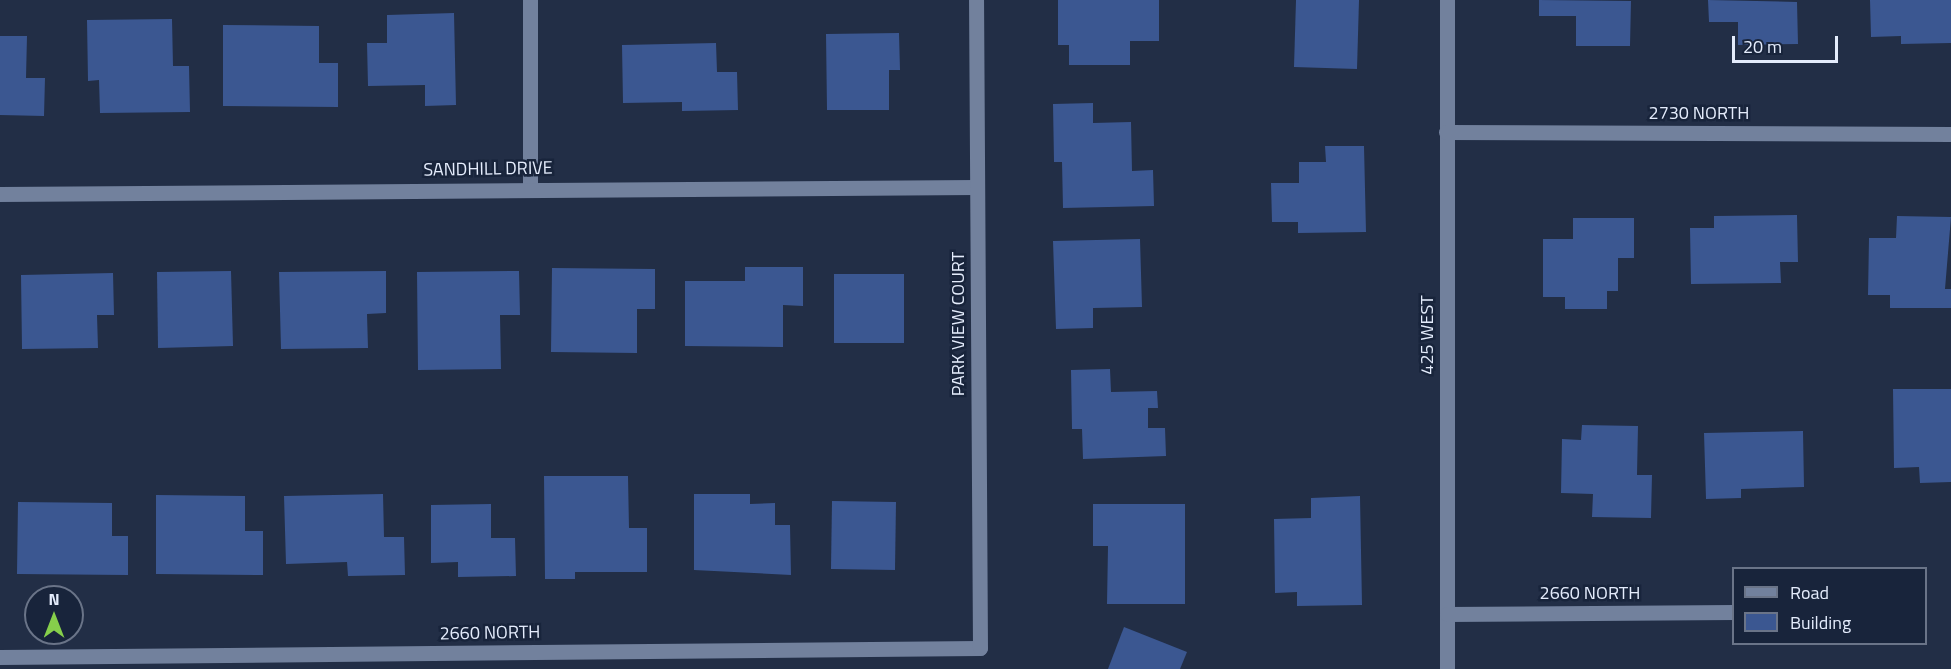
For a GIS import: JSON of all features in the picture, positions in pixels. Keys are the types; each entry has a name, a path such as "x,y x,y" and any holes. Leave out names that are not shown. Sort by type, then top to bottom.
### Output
{"street":[{"path":"530,0 530,188"},
{"name":"PARK VIEW COURT","path":"976,0 980,648"},
{"name":"425 WEST","path":"1447,0 1447,669"},
{"name":"2730 NORTH","path":"1446,132 1951,134"},
{"name":"SANDHILL DRIVE","path":"0,194 530,188 977,187"},
{"name":"2660 NORTH","path":"1447,614 1732,612"},
{"name":"2660 NORTH","path":"0,657 980,648"}],"building":[{"path":"1058,0 1159,0 1159,41 1130,41 1130,65 1069,65 1069,45 1058,45"},
{"path":"1296,0 1359,0 1357,69 1294,67"},
{"path":"1539,0 1631,1 1630,46 1576,46 1576,16 1539,16"},
{"path":"1708,0 1797,2 1798,44 1738,45 1738,22 1709,22"},
{"path":"1870,0 1951,0 1951,43 1901,44 1901,36 1871,37"},
{"path":"454,13 456,105 425,106 425,85 368,86 367,43 387,43 387,15"},
{"path":"172,19 173,66 189,66 190,112 100,113 99,80 88,81 87,20"},
{"path":"223,25 319,26 319,63 338,63 338,107 223,106"},
{"path":"899,33 900,70 889,70 889,110 827,110 826,34"},
{"path":"0,36 27,36 26,78 45,78 44,116 0,115"},
{"path":"716,43 717,72 737,72 738,110 682,111 682,102 623,103 622,45"},
{"path":"1093,103 1093,123 1131,122 1132,171 1153,170 1154,206 1063,208 1062,162 1054,162 1053,104"},
{"path":"1325,146 1364,146 1366,232 1298,233 1298,222 1272,222 1271,183 1299,183 1299,162 1326,162"},
{"path":"1797,215 1798,262 1780,262 1781,283 1691,284 1690,228 1714,228 1714,216"},
{"path":"1897,216 1951,217 1945,289 1951,289 1951,308 1890,308 1890,295 1868,295 1869,238 1896,238"},
{"path":"1573,218 1634,218 1634,258 1618,258 1618,291 1607,291 1607,309 1565,309 1565,297 1543,297 1543,239 1573,239"},
{"path":"1140,239 1142,307 1093,308 1093,328 1056,329 1053,241"},
{"path":"745,267 803,267 803,306 783,305 783,347 685,346 685,281 745,281"},
{"path":"552,268 655,269 655,309 637,309 637,353 551,352"},
{"path":"231,271 233,346 158,348 157,272"},
{"path":"386,271 386,313 367,314 368,348 281,349 279,272"},
{"path":"519,271 520,315 500,315 501,369 418,370 417,272"},
{"path":"113,273 114,315 97,315 98,348 22,349 21,275"},
{"path":"834,274 904,274 904,343 834,343"},
{"path":"1110,369 1111,392 1157,391 1158,408 1148,408 1148,428 1165,428 1166,456 1083,459 1082,429 1072,429 1071,370"},
{"path":"1893,389 1951,389 1951,482 1920,483 1919,467 1894,468"},
{"path":"1582,425 1638,426 1637,475 1652,475 1651,518 1592,517 1593,494 1561,493 1562,439 1581,440"},
{"path":"1803,431 1804,487 1741,489 1741,498 1706,499 1704,433"},
{"path":"544,476 628,476 629,528 647,528 647,572 575,572 575,579 545,579"},
{"path":"383,494 384,537 404,537 405,575 348,576 347,562 286,564 284,496"},
{"path":"694,494 750,494 750,504 775,503 775,525 790,525 791,575 694,570"},
{"path":"156,495 245,496 245,531 263,531 263,575 156,574"},
{"path":"1360,496 1362,605 1297,606 1297,592 1275,593 1274,519 1311,518 1311,498"},
{"path":"832,501 896,502 895,570 831,569"},
{"path":"18,502 112,503 112,536 128,536 128,575 17,574"},
{"path":"491,504 491,538 515,538 516,576 458,577 458,562 431,563 431,505"},
{"path":"1093,504 1185,504 1185,604 1107,604 1108,546 1093,546"},
{"path":"1124,627 1187,652 1180,669 1108,669"}]}
